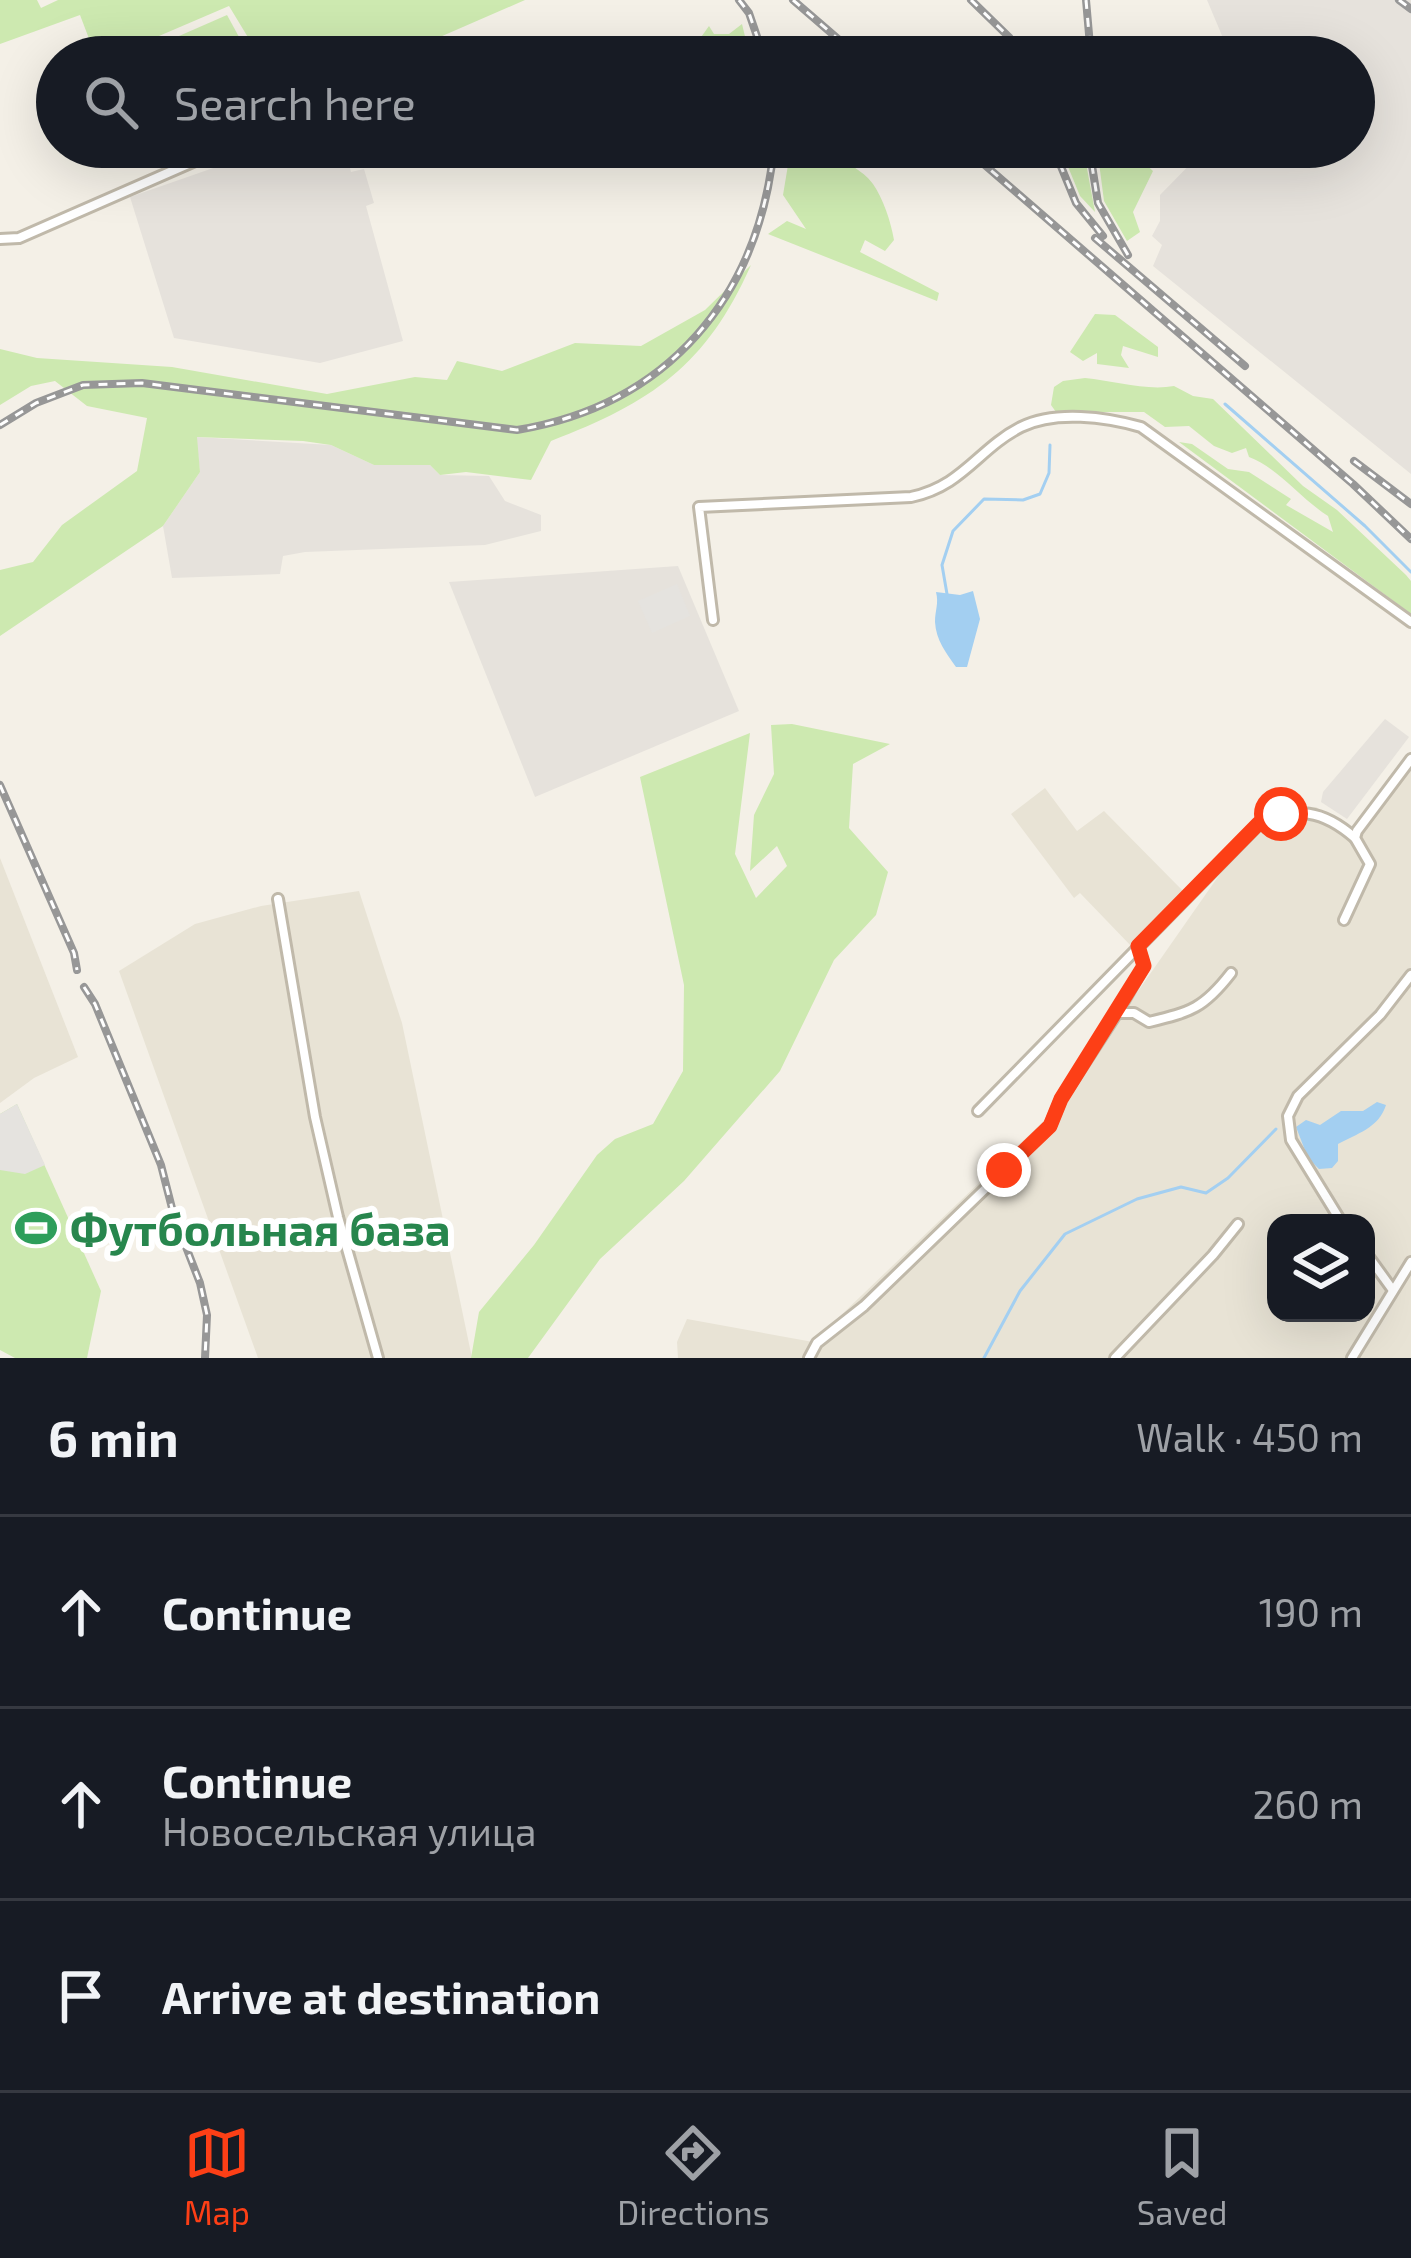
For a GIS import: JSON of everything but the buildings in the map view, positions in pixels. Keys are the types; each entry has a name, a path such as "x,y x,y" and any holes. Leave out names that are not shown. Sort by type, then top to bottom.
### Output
{"street":[{"path":"0,239 19,238 179,168"},
{"path":"713,620 700,507 934,492 1023,426 1108,418 1141,427 1411,622"},
{"path":"1355,838 1411,760"},
{"path":"978,1112 1258,824 1281,814 1317,813 1355,838 1370,863 1344,920"},
{"path":"278,899 315,1117 378,1358"},
{"path":"809,1358 817,1343 864,1306 1050,1126 1061,1099 1144,966 1138,946"},
{"path":"1117,1013 1134,1012 1149,1022 1191,1012 1211,1000 1232,973"},
{"path":"1337,1214 1292,1140 1288,1116 1298,1096 1379,1015 1411,975"},
{"path":"1114,1358 1238,1224"},
{"path":"1352,1358 1411,1262"},
{"path":"1375,1265 1392,1289"}],"shaded area":[{"path":"1207,0 1411,0 1411,474 1153,266 1162,245 1152,236 1160,221 1160,195 1186,168 1375,168 1375,36 1222,36"},
{"path":"213,168 364,169 374,203 366,206 403,341 320,363 174,338 130,197"},
{"path":"196,437 331,445 374,465 430,465 440,475 489,476 505,501 541,515 541,531 485,545 305,552 283,556 280,574 172,578 163,526 200,472"},
{"path":"678,566 739,711 535,797 449,582"},
{"path":"677,584 690,616 652,633 638,601"},
{"path":"1385,719 1409,737 1347,819 1321,802 1323,792"},
{"path":"1411,760 1411,1358 678,1358 677,1342 687,1319 813,1342 1055,1110 1222,871 1277,811 1316,807 1350,829"},
{"path":"1045,788 1077,831 1104,811 1184,892 1132,947 1080,893 1074,898 1011,814"},
{"path":"0,858 78,1057 34,1078 0,1103"},
{"path":"359,891 402,1023 472,1358 258,1358 119,971 195,924 261,906"},
{"path":"17,1104 45,1165 25,1174 0,1170 0,1114"}],"green space":[{"path":"0,0 37,0 41,8 58,0 525,0 442,36 247,36 229,6 159,36 88,36 80,15 0,44"},
{"path":"227,15 238,36 179,36"},
{"path":"742,24 745,36 702,36 709,26 714,34 729,34"},
{"path":"788,168 856,168 877,190 894,240 885,251 865,240 860,252 939,293 937,301 768,234 787,221 806,229 783,195"},
{"path":"1069,168 1087,168 1095,212 1080,196"},
{"path":"1100,168 1153,171 1133,212 1140,232 1127,241 1104,201"},
{"path":"751,265 734,300 695,355 647,395 551,441 531,480 466,472 440,475 430,465 374,465 331,445 303,441 197,437 200,472 163,526 0,636 0,570 33,562 62,525 137,471 147,418 87,406 55,381 31,386 0,405 0,349 37,358 172,367 327,394 415,377 447,380 457,361 502,371 575,343 641,346 705,310"},
{"path":"1095,314 1115,315 1158,347 1158,357 1123,346 1121,355 1129,368 1097,364 1097,353 1083,361 1070,352"},
{"path":"1085,378 1174,386 1213,399 1303,486 1337,510 1406,575 1411,581 1411,614 1179,442 1192,444 1228,469 1249,472 1291,499 1286,505 1333,532 1328,516 1249,457 1246,448 1232,453 1214,446 1189,426 1165,427 1144,412 1056,412 1051,405 1054,387"},
{"path":"792,724 890,744 853,764 849,828 888,872 876,915 834,960 780,1071 684,1181 600,1259 528,1358 471,1358 479,1312 534,1245 597,1155 615,1139 653,1124 683,1071 684,985 640,777 750,733 735,854 756,898 787,866 777,846 750,871 754,815 774,774 771,725"},
{"name":"Футбольная база","path":"17,1104 101,1291 87,1358 15,1358 0,1350 0,1114"}],"water":[{"path":"973,591 980,619 967,667 956,667 937,635 936,592 960,595"},
{"path":"1377,1102 1386,1105 1383,1113 1338,1144 1338,1161 1332,1168 1319,1169 1308,1158 1296,1127 1306,1120 1320,1125 1341,1111 1363,1111"}],"waterway":[{"path":"1225,404 1411,572"},
{"path":"947,594 942,565 953,531 984,499 1023,500 1040,494 1049,473 1050,445"},
{"path":"984,1358 1020,1291 1065,1234 1137,1199 1181,1187 1206,1193 1228,1178 1276,1129"}],"railway":[{"path":"739,0 757,36"},
{"path":"793,0 835,36"},
{"path":"971,0 1008,36"},
{"path":"1086,0 1089,36"},
{"path":"1399,0 1411,9"},
{"path":"0,425 36,403 83,385 142,383 517,430 571,417 619,396 661,369 696,335 726,296 749,251 770,168"},
{"path":"988,168 1411,539"},
{"path":"1062,168 1076,203 1103,236"},
{"path":"1092,168 1098,203 1128,255"},
{"path":"1095,238 1245,366"},
{"path":"1354,461 1411,504"},
{"path":"0,785 74,953 77,970"},
{"path":"84,987 161,1165 174,1216 200,1283 207,1315 205,1358"}],"place":[{"name":"Футбольная база","path":"36,1228"}],"route":[{"path":"1004,1170 1050,1126 1061,1099 1144,966 1138,946 1258,824 1281,814"}]}
